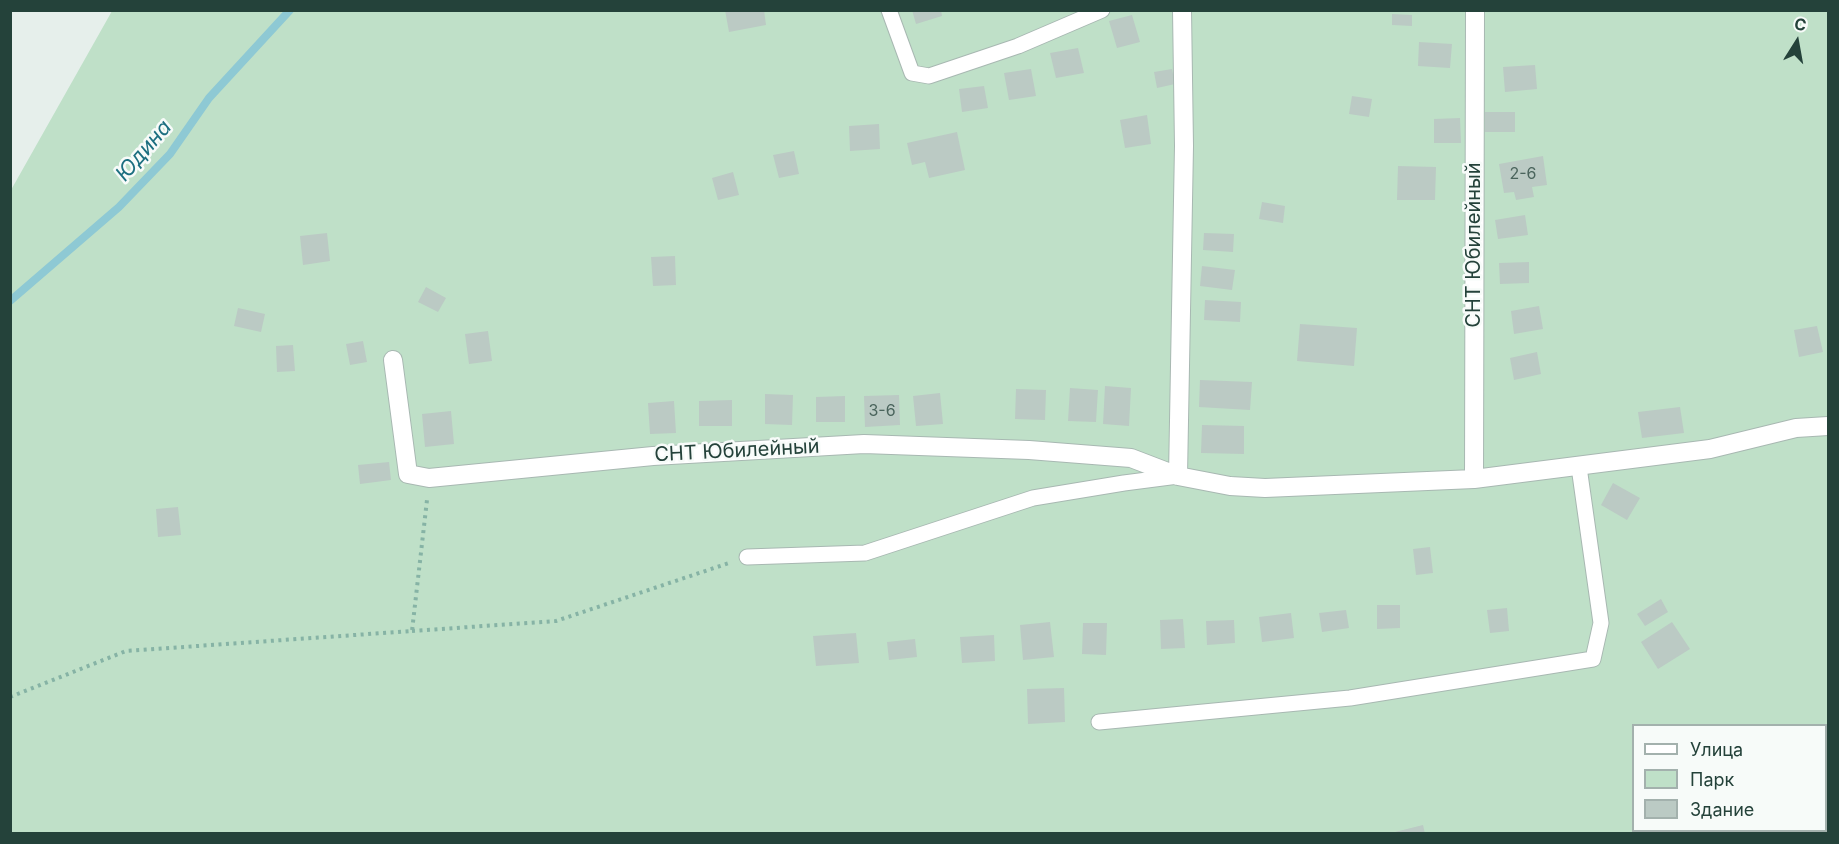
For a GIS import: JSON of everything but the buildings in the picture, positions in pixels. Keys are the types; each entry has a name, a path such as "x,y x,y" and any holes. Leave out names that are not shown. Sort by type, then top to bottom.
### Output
{"street":[{"path":"1178,476 1184,146 1182,10"},
{"name":"СНТ Юбилейный","path":"1474,478 1475,10"},
{"path":"393,360 408,474 429,478"},
{"name":"СНТ Юбилейный","path":"429,478 653,456 864,444 1029,450 1131,458 1178,476 1230,486 1265,488 1474,478 1579,467 1710,449 1796,428 1828,426"}],"lane":[{"path":"889,10 912,73 928,76 1018,46 1102,10"},
{"path":"1099,722 1350,698 1593,658 1601,623 1579,467"},
{"path":"747,557 865,553 1033,498 1178,476"}],"path":[{"path":"412,631 429,478"},
{"path":"10,697 126,651 556,621 747,557"}],"green space":[{"path":"112,11 1828,11 1828,833 11,834 11,190"}],"waterway":[{"name":"Юдина","path":"10,301 119,207 170,154 209,98 290,10"}]}
